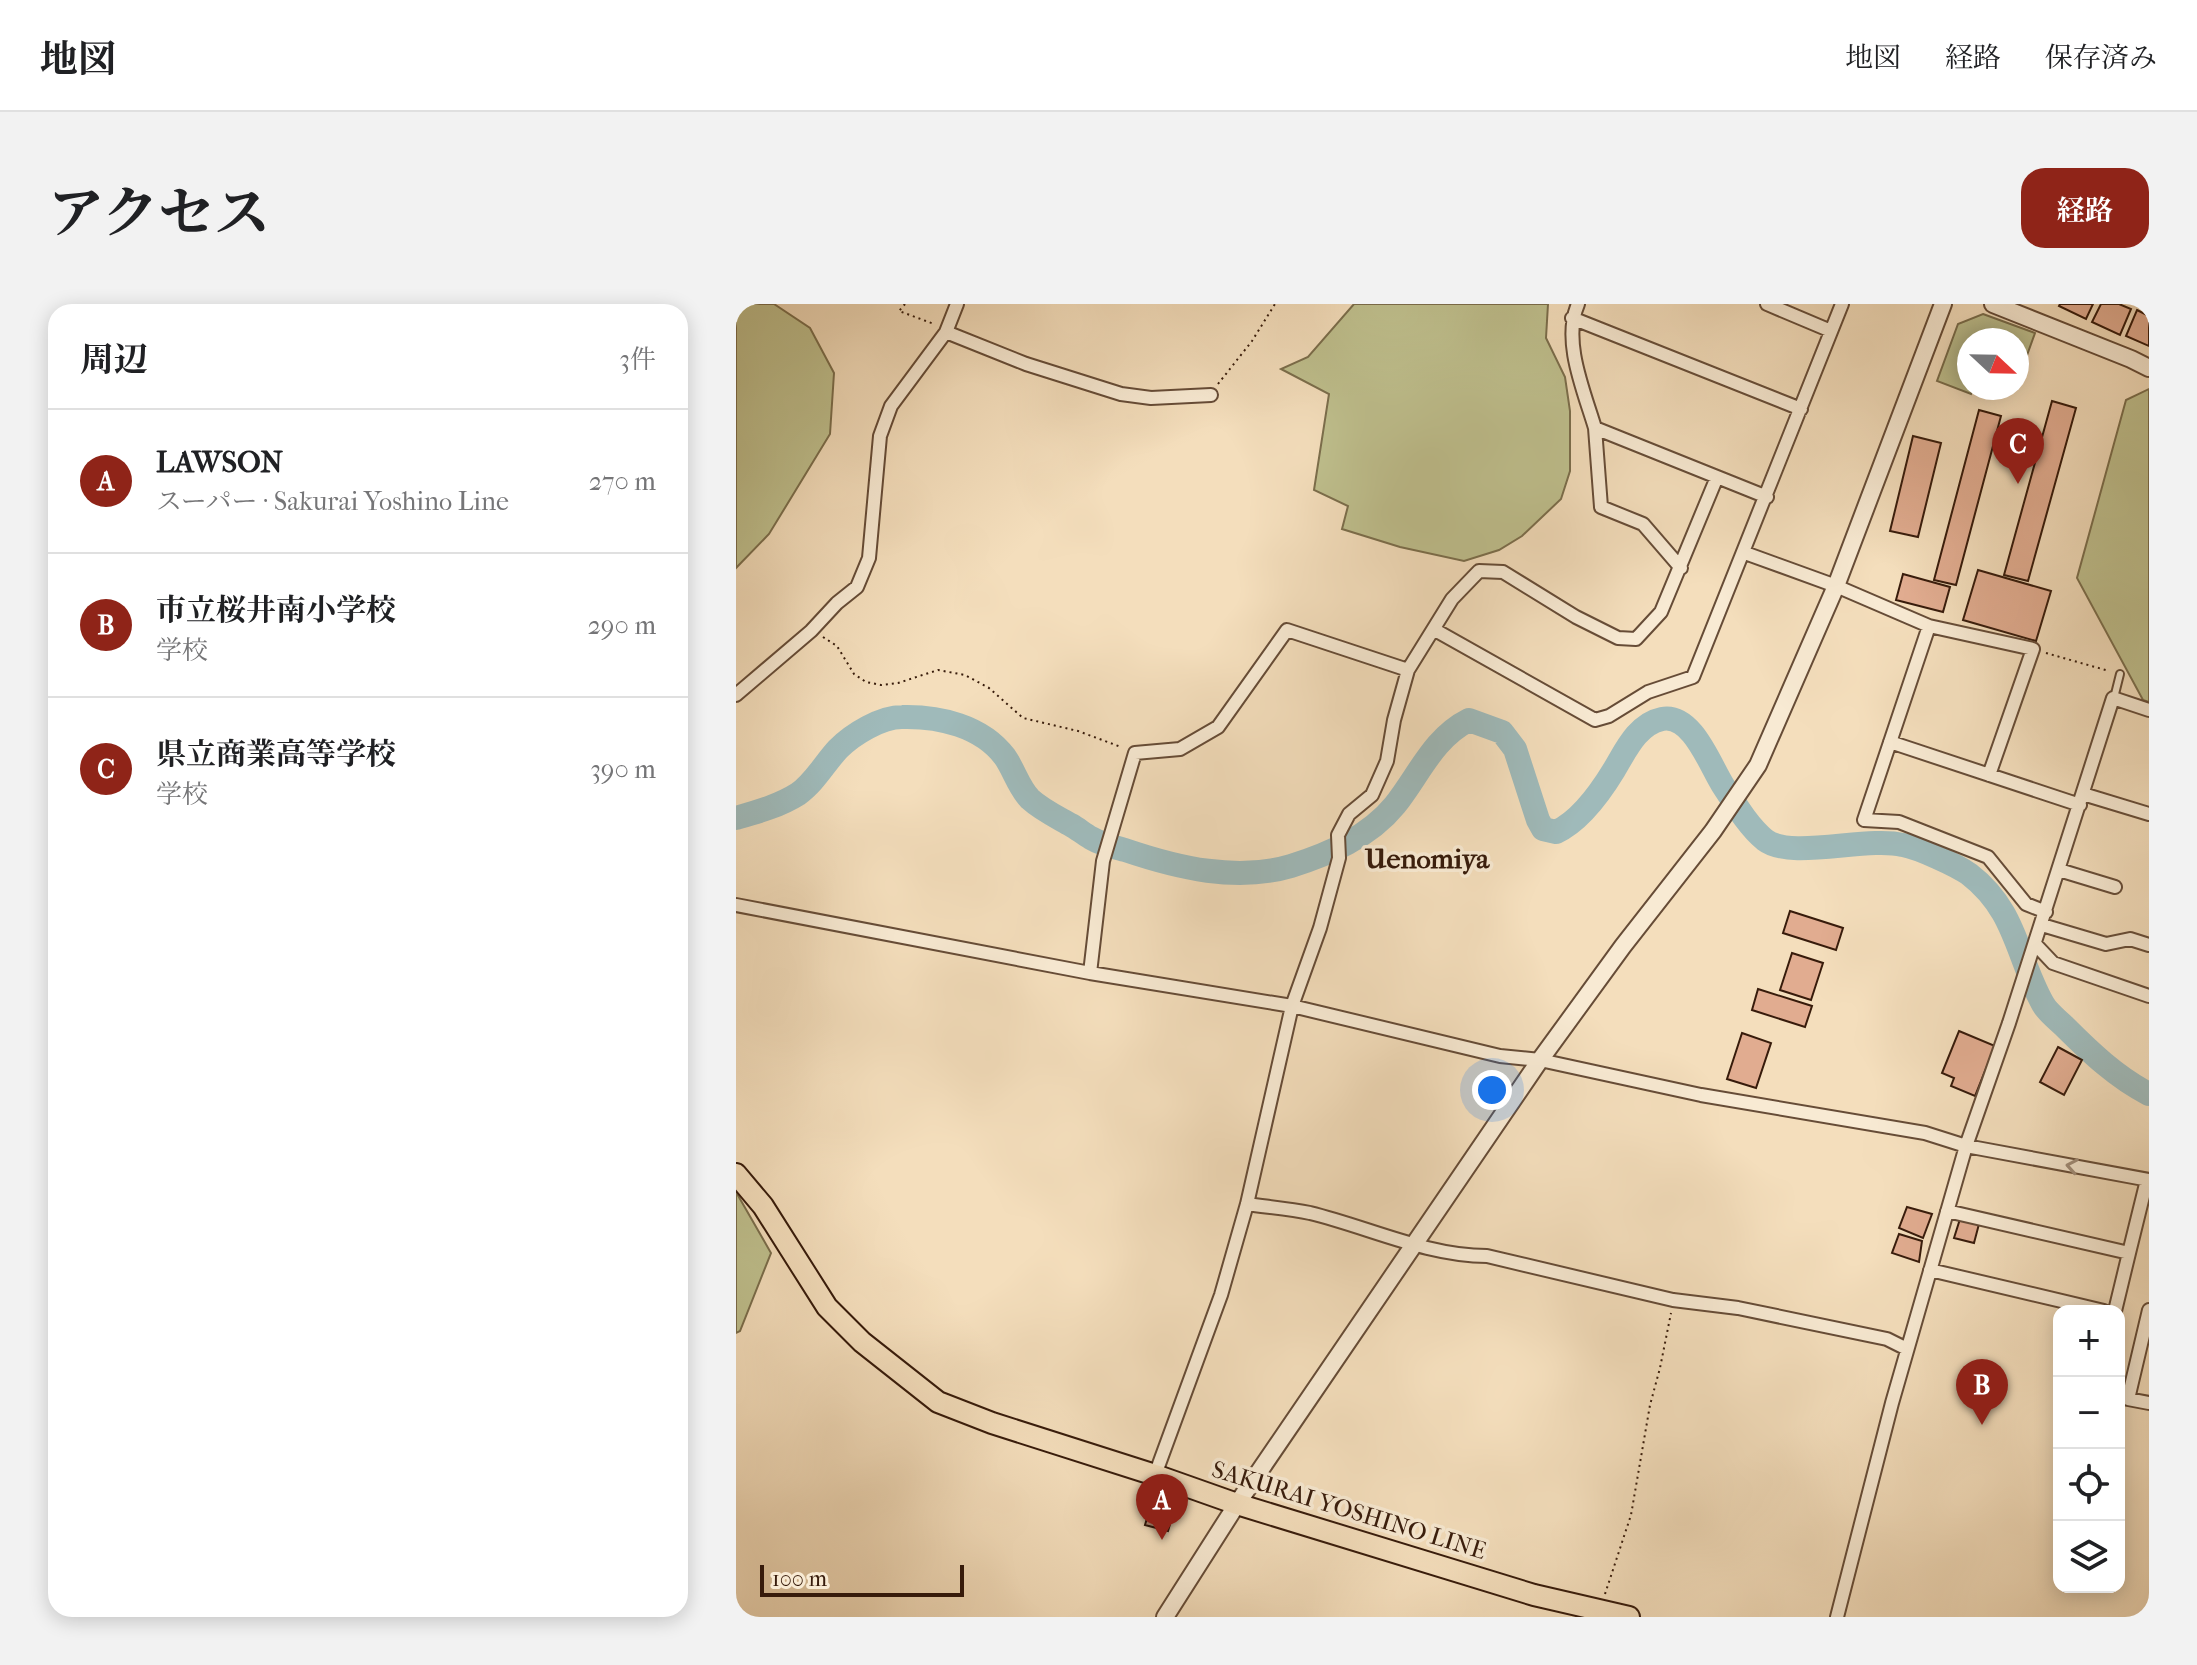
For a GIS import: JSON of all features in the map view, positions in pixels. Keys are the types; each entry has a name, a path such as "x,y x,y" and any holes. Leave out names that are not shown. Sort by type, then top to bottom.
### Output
{"main road":[{"name":"SAKURAI YOSHINO LINE","path":"736,1174 763,1206 827,1307 862,1342 938,1402 992,1423 1237,1504 1534,1595 1629,1617"}],"street":[{"path":"736,695 857,587 869,558 880,436 891,406 946,330 957,304"},
{"path":"1578,304 1572,318 1573,345 1595,428 1601,507 1643,524 1681,568"},
{"path":"1767,304 1831,331"},
{"path":"1435,630 1595,720 1609,716 1648,692 1693,677 1842,304"},
{"path":"1165,1617 1237,1504 1540,1060 1623,946 1713,831 1758,765 1836,586 1943,304"},
{"path":"1993,304 2149,368"},
{"path":"1572,318 1801,409"},
{"path":"946,330 1026,364 1121,394 1151,398 1211,395"},
{"path":"1595,428 1767,497"},
{"path":"1155,1475 1221,1295 1247,1204 1292,1006 1320,928 1339,858 1338,835 1349,814 1372,795 1387,761 1408,670 1452,599 1479,571 1503,572 1604,631 1618,638 1636,639 1661,612 1717,477"},
{"path":"1745,553 1836,586 1929,626 2033,649 1989,775"},
{"path":"1929,626 1864,820 1899,822 1988,857 2026,904 2044,918 2106,944 2130,939 2149,945"},
{"path":"1090,973 1103,861 1135,753 1180,749 1218,727 1287,630 1408,670"},
{"path":"1837,1617 1907,1349 1966,1146 2021,989 2113,698 2149,710"},
{"path":"1890,742 1989,775 2149,814"},
{"path":"2059,870 2115,887"},
{"path":"736,905 1090,973 1292,1006 1500,1056 1540,1060 1701,1095 1925,1133 1966,1146 2148,1180 2116,1305"},
{"path":"2035,944 2053,963 2149,996"},
{"path":"1247,1204 1308,1213 1415,1244 1487,1256 1673,1300 1738,1308 1869,1335 1887,1339 1907,1349"},
{"path":"1947,1211 2129,1253"},
{"path":"1930,1270 2079,1305"},
{"path":"2149,1310 2128,1399 2149,1403"}],"lane":[{"path":"2113,698 2120,674"}],"path":[{"path":"905,304 899,311 946,330"},
{"path":"1211,395 1252,341 1275,304"},
{"path":"811,631 837,646 854,674 866,682 881,685 898,683 938,670 965,675 989,688 1023,718 1078,731 1135,753"},
{"path":"2033,649 2120,674"},
{"path":"1599,1612 1631,1515 1650,1405 1673,1300"}],"green space":[{"path":"736,304 774,304 810,328 834,373 830,434 769,534 736,568"},
{"path":"1354,304 1548,304 1546,338 1565,377 1570,411 1570,471 1561,499 1522,536 1499,550 1464,561 1400,547 1342,529 1348,506 1314,490 1329,394 1281,369 1308,357"},
{"path":"1983,314 2021,328 1957,328 1957,389 1937,381 1958,324"},
{"path":"2029,331 2035,333 2029,350"},
{"path":"2149,389 2149,702 2143,700 2077,578 2126,400"},
{"path":"736,1192 771,1253 740,1331 736,1333"}],"building":[{"path":"2060,304 2093,304 2086,319"},
{"path":"2101,304 2119,304 2131,309 2120,335 2092,322"},
{"path":"2137,310 2149,316 2149,346 2126,336"},
{"path":"2052,401 2076,408 2028,581 2004,575"},
{"path":"1979,410 2001,416 1956,585 1934,580"},
{"path":"1913,436 1941,443 1918,537 1890,531"},
{"path":"1978,570 2051,591 2036,641 1963,620"},
{"path":"1903,574 1950,587 1943,612 1896,600"},
{"path":"1790,911 1843,928 1836,950 1783,933"},
{"path":"1792,953 1823,963 1811,1000 1780,990"},
{"path":"1758,989 1812,1006 1805,1027 1752,1010"},
{"path":"1959,1031 1995,1046 1975,1096 1951,1086 1954,1078 1942,1073"},
{"path":"1742,1033 1771,1043 1756,1088 1727,1079"},
{"path":"2058,1047 2082,1060 2064,1095 2040,1082"},
{"path":"1907,1207 1932,1214 1923,1238 1899,1228"},
{"path":"1960,1219 1979,1224 1974,1243 1954,1238"},
{"path":"1899,1234 1922,1241 1919,1262 1892,1253"},
{"path":"1155,1491 1178,1497 1168,1531 1145,1525"}],"waterway":[{"path":"736,818 798,794 838,749 868,727 894,718 930,718 972,730 995,746 1030,799 1099,842 1208,871 1271,871 1334,850 1373,826 1395,805 1436,747 1469,720 1502,732 1515,749 1538,820 1543,829 1556,832 1589,806 1639,733 1653,722 1673,719 1692,733 1738,808 1765,840 1792,848 1870,843 1903,845 1937,857 1969,874 1997,903 2047,1010 2104,1063 2149,1094"}],"place":[{"name":"県立商業高等学校","path":"2018,484"},
{"name":"市立桜井南小学校","path":"1982,1425"},
{"name":"LAWSON","path":"1162,1540"}],"district":[{"name":"Uenomiya","path":"1427,858"}]}
